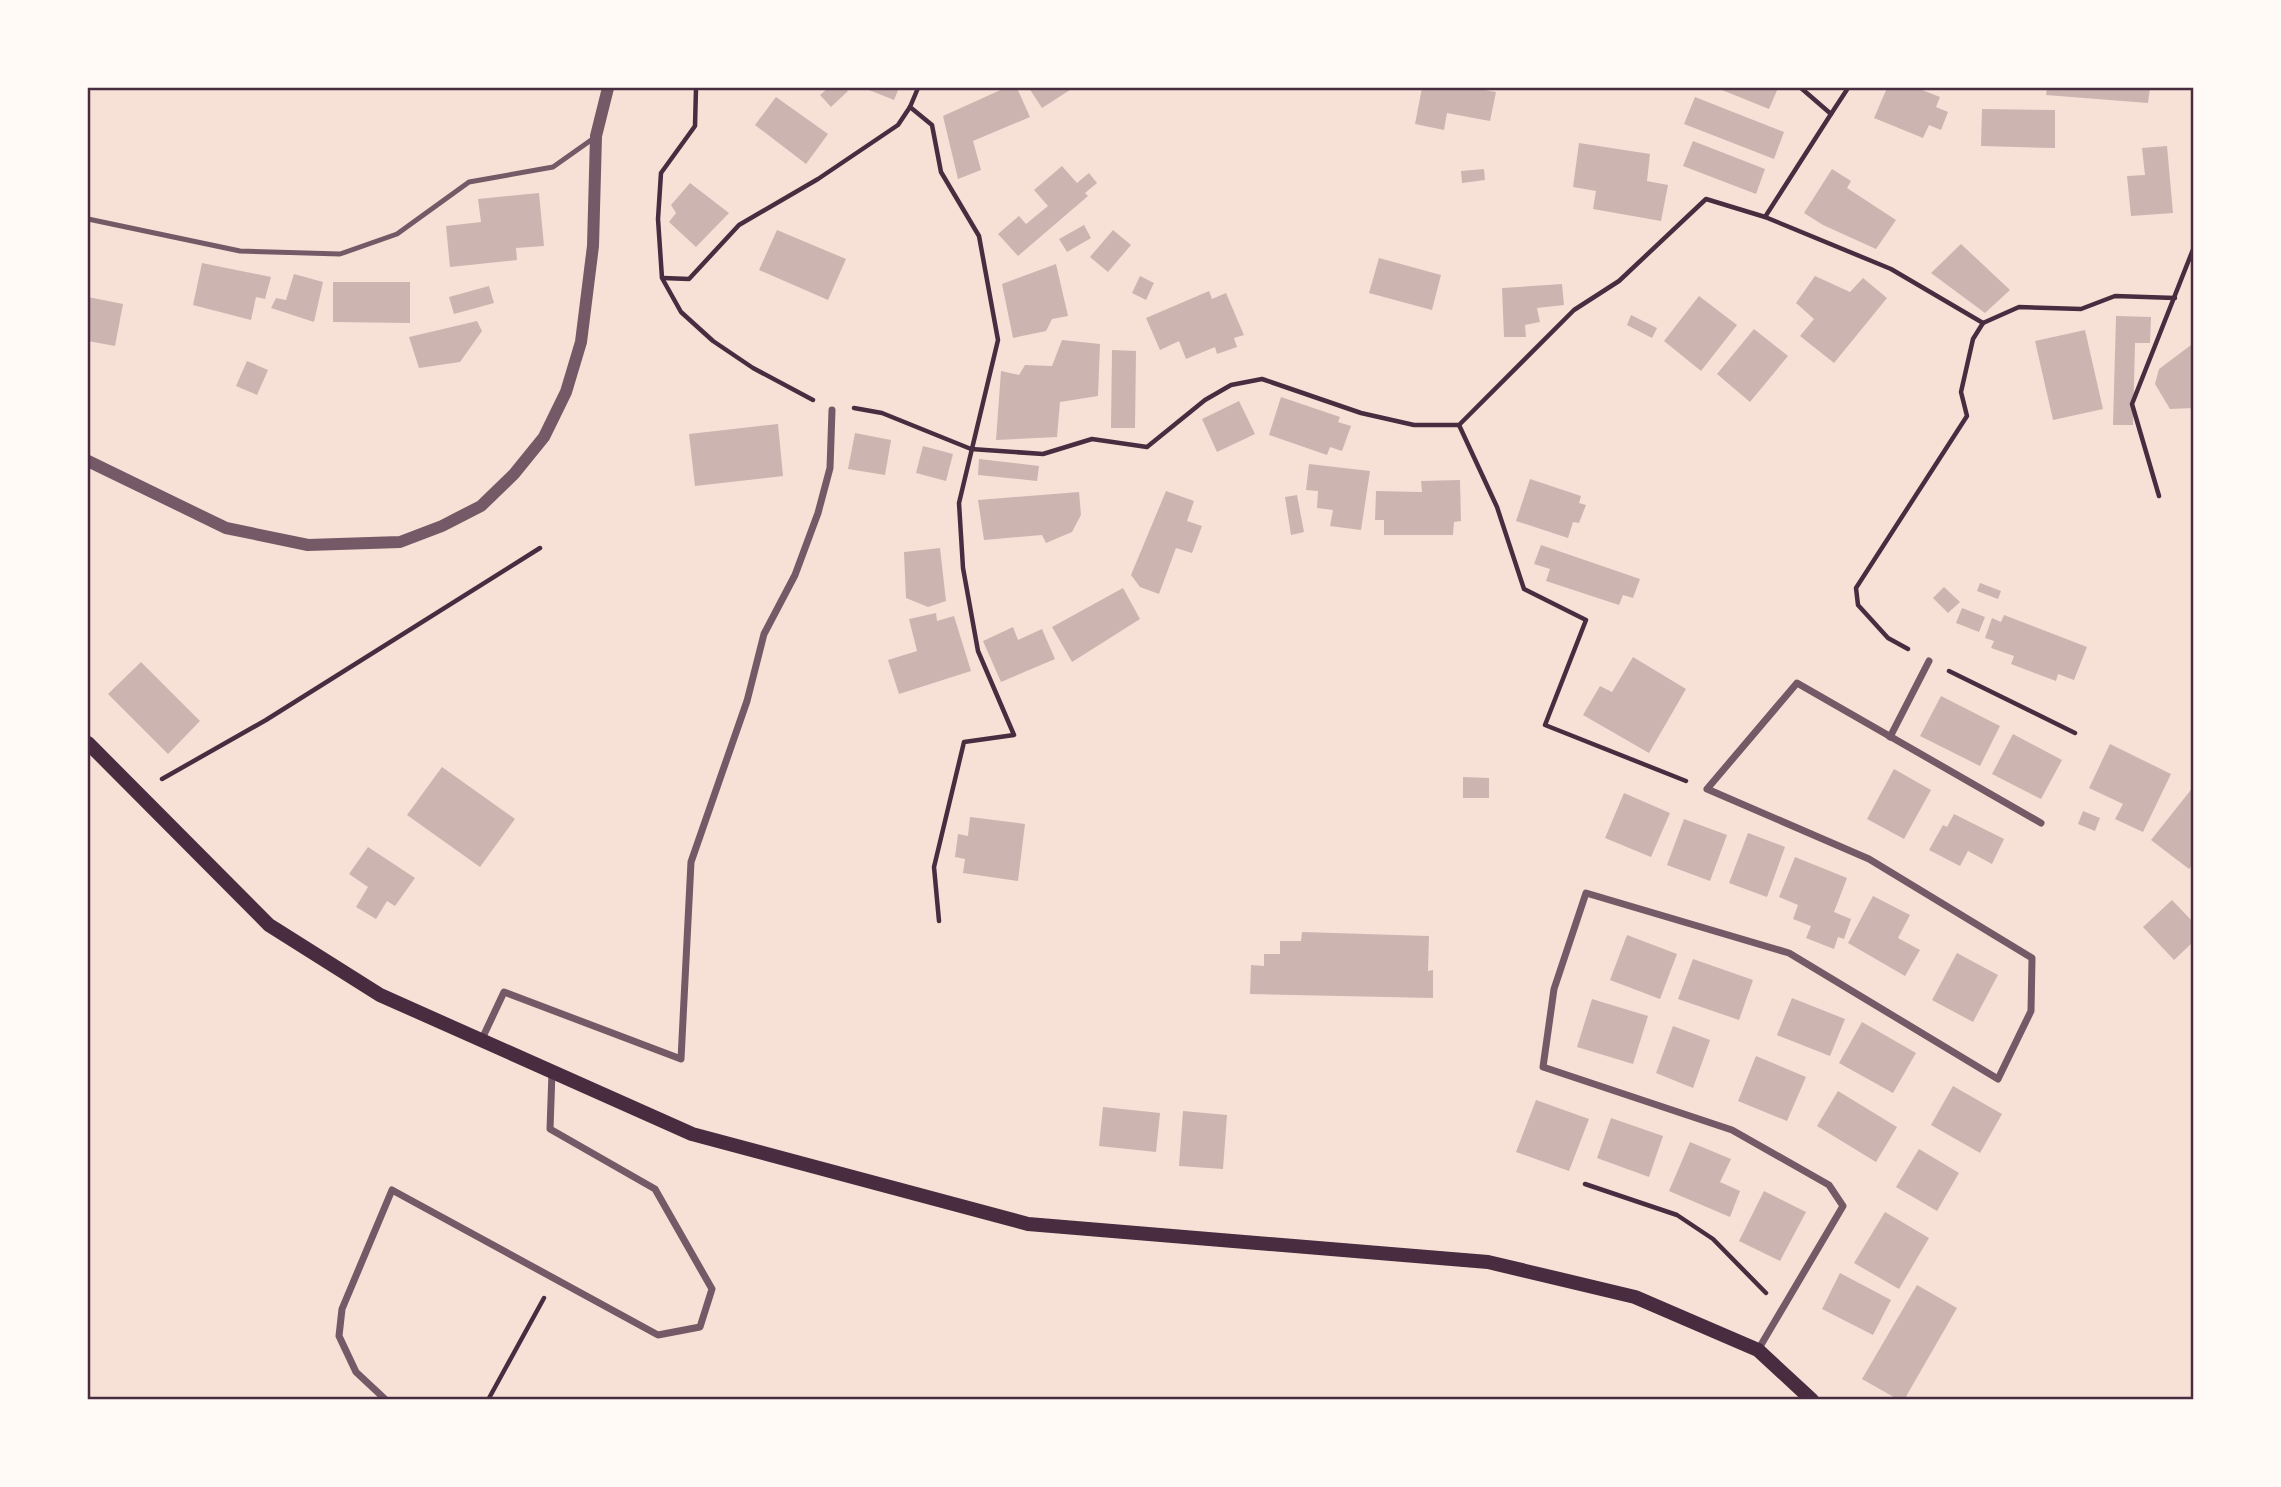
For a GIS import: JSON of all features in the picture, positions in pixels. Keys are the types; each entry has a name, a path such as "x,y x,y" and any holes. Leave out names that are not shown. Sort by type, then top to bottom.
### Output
{"main road":[{"path":"88,743 269,925 380,995 692,1134 1027,1224 1488,1262 1634,1297 1758,1350 1812,1399"}],"street":[{"path":"88,461 226,528 308,545 400,542 442,526 481,506 514,474 544,437 566,392 581,342 593,246 596,136 608,88"},
{"path":"481,1041 504,992 681,1059 691,862 747,701 764,634 795,575 818,513 830,468 832,410"},
{"path":"1890,737 1929,661"},
{"path":"1758,1350 1843,1206 1829,1185 1732,1130 1543,1067 1554,989 1586,892 1788,953 1998,1079 2031,1012 2032,958 1869,859 1707,789 1797,683 2041,823"},
{"path":"386,1399 356,1372 339,1336 342,1309 392,1190 658,1335 700,1327 712,1289 654,1189 550,1129 552,1071"}],"lane":[{"path":"88,219 240,251 340,254 397,234 469,182 553,167 596,136"}],"path":[{"path":"696,88 695,126 661,173 658,219 662,278 681,312 713,341 753,368 832,410 855,408 882,413 971,449 1043,454 1092,439 1147,447 1214,395 1231,385 1262,379 1362,413 1414,425 1459,425 1574,310 1619,281 1706,199 1765,217 1891,269 1983,323"},
{"path":"662,278 689,279 739,225 818,179 898,125 918,88"},
{"path":"1801,88 1831,114"},
{"path":"1765,217 1848,88"},
{"path":"910,107 932,125 941,172 979,236 988,279 998,340 959,503 963,568 978,651 1014,734 964,742 934,867 939,921"},
{"path":"2159,496 2132,404 2193,247"},
{"path":"2075,733 1888,638 1858,605 1856,588 1967,416 1961,392 1973,339 1983,323 2019,307 2081,309 2115,296 2175,298"},
{"path":"1459,425 1497,508 1524,589 1586,620 1545,725 1707,789"},
{"path":"136,793 266,720 540,548"},
{"path":"1585,1184 1677,1215 1713,1239 1782,1309"},
{"path":"488,1399 555,1279"}],"building":[{"path":"828,88 845,88 848,91 831,107 820,95"},
{"path":"899,88 894,100 869,90"},
{"path":"1005,88 1017,88 1030,117 973,141 981,170 958,179 943,116"},
{"path":"1029,88 1073,88 1042,108"},
{"path":"1422,88 1474,88 1496,92 1490,121 1447,113 1444,130 1415,124"},
{"path":"1717,88 1778,88 1769,109"},
{"path":"1887,88 1917,88 1940,97 1936,107 1948,112 1941,130 1929,125 1923,138 1874,118"},
{"path":"2047,88 2150,88 2148,103 2046,95"},
{"path":"776,97 828,134 806,164 755,125"},
{"path":"1695,97 1784,132 1774,159 1684,124"},
{"path":"1982,109 2055,110 2055,148 1981,146"},
{"path":"1693,141 1765,169 1756,194 1683,166"},
{"path":"1579,143 1650,154 1647,181 1668,185 1661,221 1593,209 1596,191 1573,187"},
{"path":"2167,146 2173,213 2131,216 2127,176 2145,175 2142,148"},
{"path":"1062,166 1077,183 1089,173 1097,183 1085,193 1088,196 1018,256 998,234 1019,216 1026,224 1048,206 1034,190"},
{"path":"1484,169 1485,180 1462,183 1461,171"},
{"path":"1832,169 1851,181 1847,188 1896,220 1876,249 1823,225 1804,213"},
{"path":"690,183 729,213 696,247 669,222 676,213 671,205"},
{"path":"539,193 544,246 516,248 517,260 450,267 446,226 481,222 478,199"},
{"path":"1084,225 1091,238 1067,252 1059,239"},
{"path":"777,230 846,259 828,300 759,270"},
{"path":"1113,230 1131,245 1108,272 1090,257"},
{"path":"1961,244 2010,290 1985,313 1931,273"},
{"path":"1379,258 1441,275 1432,310 1369,293"},
{"path":"202,263 271,277 265,299 256,297 251,320 193,305"},
{"path":"1056,264 1068,316 1052,319 1046,331 1013,338 1002,284"},
{"path":"294,274 323,282 314,322 271,308 276,298 286,300"},
{"path":"1140,276 1154,283 1146,300 1132,293"},
{"path":"1815,276 1850,292 1863,278 1887,298 1834,363 1800,336 1814,319 1796,303"},
{"path":"333,282 410,282 410,323 333,322"},
{"path":"1562,284 1564,305 1537,308 1540,322 1525,325 1526,337 1504,337 1502,288"},
{"path":"489,286 494,303 454,314 449,297"},
{"path":"1209,291 1212,299 1226,293 1244,335 1234,338 1237,347 1217,354 1215,347 1186,359 1179,341 1160,350 1146,318"},
{"path":"1699,296 1737,325 1701,371 1664,341"},
{"path":"88,297 123,304 115,346 88,341"},
{"path":"1631,315 1657,328 1652,338 1627,325"},
{"path":"2116,316 2151,317 2150,343 2135,343 2133,425 2113,425"},
{"path":"477,321 482,331 460,362 419,368 409,337"},
{"path":"1754,329 1788,356 1750,402 1717,374"},
{"path":"2085,330 2103,409 2053,420 2035,341"},
{"path":"1062,340 1100,344 1098,396 1060,402 1057,437 996,440 1001,371 1019,375 1025,365 1052,366"},
{"path":"2191,345 2194,348 2194,408 2170,409 2155,384 2159,369"},
{"path":"1112,350 1136,351 1135,428 1111,428"},
{"path":"247,361 268,370 257,395 236,386"},
{"path":"1281,397 1340,417 1338,422 1351,426 1342,451 1330,447 1327,455 1269,435"},
{"path":"1239,401 1255,434 1217,452 1202,419"},
{"path":"778,424 783,476 695,486 689,434"},
{"path":"855,433 891,440 885,475 848,469"},
{"path":"923,446 953,454 946,481 916,473"},
{"path":"979,459 1039,466 1037,481 978,475"},
{"path":"1309,464 1370,471 1361,530 1330,526 1333,510 1317,508 1318,491 1306,490"},
{"path":"1530,479 1581,496 1579,503 1586,505 1579,523 1573,522 1568,538 1516,521"},
{"path":"1460,480 1461,521 1454,522 1453,535 1384,535 1384,520 1375,520 1376,491 1422,492 1421,481"},
{"path":"1166,491 1194,501 1187,521 1202,526 1192,553 1176,548 1159,594 1140,587 1131,575"},
{"path":"1079,492 1081,515 1072,532 1046,543 1042,535 984,540 978,500"},
{"path":"1297,495 1304,532 1291,535 1285,497"},
{"path":"1541,545 1640,579 1633,598 1623,595 1619,605 1546,581 1550,569 1534,564"},
{"path":"940,548 946,601 928,607 906,598 904,552"},
{"path":"1980,583 2001,591 1998,599 1977,591"},
{"path":"1944,587 1960,602 1948,613 1933,598"},
{"path":"1123,588 1140,619 1072,662 1052,627"},
{"path":"1962,608 1985,617 1979,632 1956,623"},
{"path":"936,613 937,621 954,616 971,671 899,694 888,660 917,651 909,619"},
{"path":"2004,615 2087,647 2074,680 2058,674 2056,681 2011,664 2014,656 1991,648 1994,641 1985,638 1992,618 2001,622"},
{"path":"1013,627 1018,640 1042,629 1055,659 1001,682 983,641"},
{"path":"1633,657 1686,689 1649,753 1583,715 1600,686 1612,692"},
{"path":"141,662 200,721 168,754 108,694"},
{"path":"1941,696 2000,726 1980,766 1920,736"},
{"path":"2013,734 2062,760 2041,799 1992,774"},
{"path":"2110,744 2171,774 2143,832 2115,819 2123,804 2089,788"},
{"path":"442,767 515,819 480,867 407,815"},
{"path":"1894,769 1931,790 1904,839 1867,819"},
{"path":"1463,777 1489,778 1489,798 1463,798"},
{"path":"2194,786 2194,863 2189,869 2151,840"},
{"path":"1624,793 1670,813 1651,857 1605,838"},
{"path":"2083,811 2100,818 2095,831 2078,824"},
{"path":"1954,814 2004,839 1992,864 1968,851 1960,866 1929,850 1943,825 1947,827"},
{"path":"970,817 1025,824 1018,881 963,873 965,859 955,857 958,834 968,836"},
{"path":"1684,819 1727,835 1710,881 1667,865"},
{"path":"1748,833 1785,847 1767,897 1729,883"},
{"path":"368,847 415,878 395,906 387,901 376,919 356,907 368,887 349,874"},
{"path":"1795,857 1847,878 1834,912 1851,919 1844,939 1838,937 1834,949 1806,938 1811,926 1793,919 1798,905 1779,897"},
{"path":"1873,896 1910,915 1898,938 1920,950 1905,976 1848,943"},
{"path":"2172,900 2194,923 2194,941 2174,960 2143,927"},
{"path":"1302,932 1429,936 1428,971 1433,970 1433,998 1250,994 1251,965 1264,966 1264,954 1280,954 1280,941 1301,941"},
{"path":"1627,935 1677,954 1660,999 1610,980"},
{"path":"1957,953 1998,975 1973,1022 1932,1000"},
{"path":"1693,959 1753,980 1739,1020 1678,999"},
{"path":"1792,998 1845,1019 1830,1056 1777,1035"},
{"path":"1592,999 1648,1016 1633,1064 1577,1047"},
{"path":"1862,1022 1916,1053 1893,1093 1839,1063"},
{"path":"1673,1026 1710,1040 1693,1088 1656,1073"},
{"path":"1756,1056 1806,1077 1787,1121 1738,1101"},
{"path":"1953,1086 2002,1114 1980,1153 1931,1125"},
{"path":"1838,1091 1897,1127 1876,1162 1817,1126"},
{"path":"1536,1100 1589,1119 1569,1171 1516,1152"},
{"path":"1103,1107 1160,1113 1156,1152 1099,1146"},
{"path":"1183,1111 1227,1115 1223,1169 1179,1166"},
{"path":"1611,1118 1663,1136 1649,1177 1597,1158"},
{"path":"1690,1142 1731,1159 1720,1182 1740,1191 1730,1217 1669,1191"},
{"path":"1919,1149 1959,1173 1937,1211 1896,1187"},
{"path":"1764,1191 1806,1212 1780,1261 1739,1241"},
{"path":"1885,1212 1929,1238 1899,1289 1854,1263"},
{"path":"1840,1273 1891,1300 1873,1335 1822,1309"},
{"path":"1917,1285 1957,1308 1904,1400 1899,1400 1862,1379"}]}
